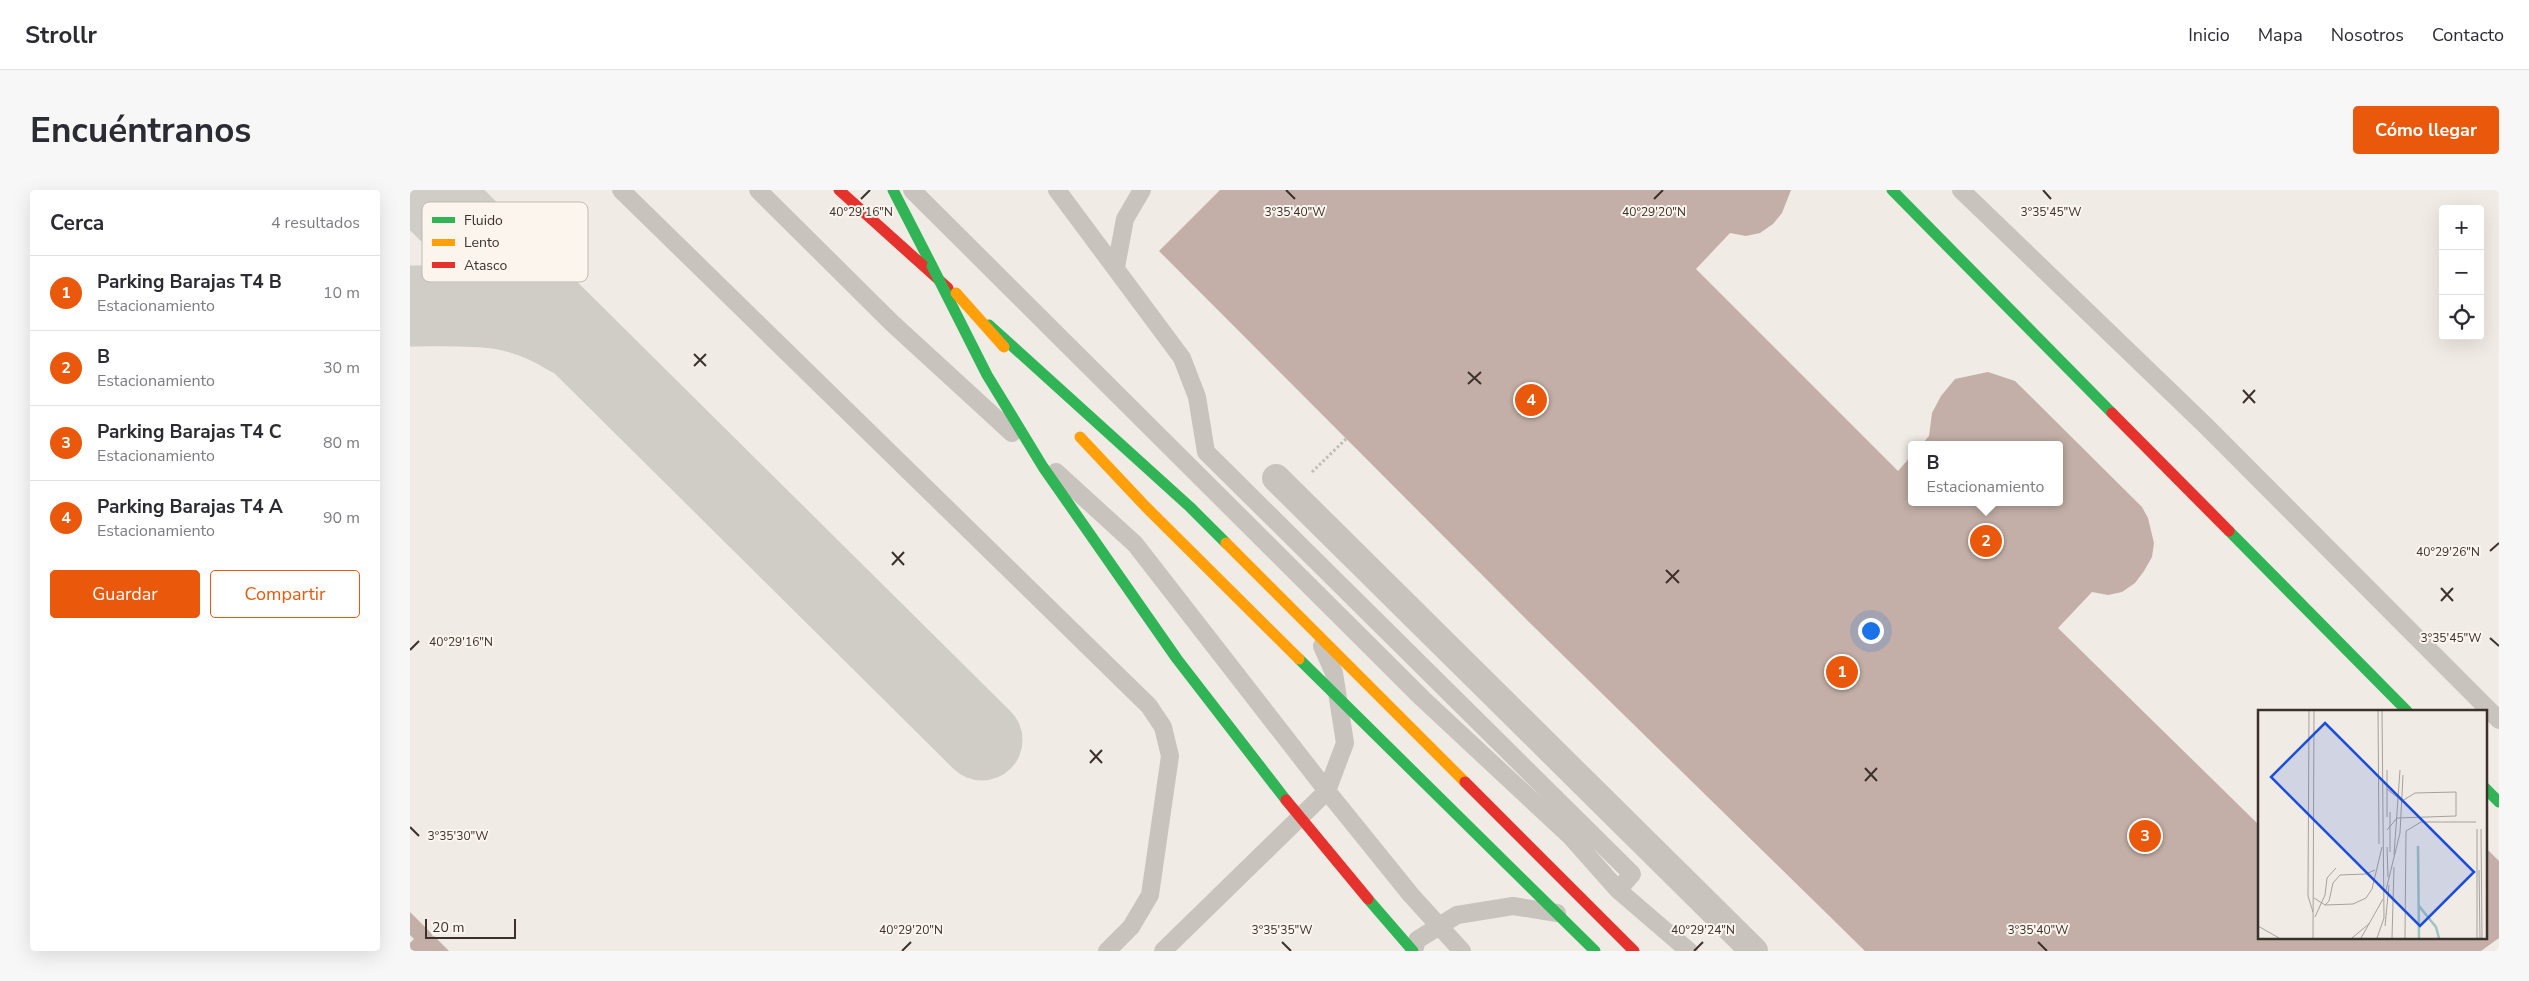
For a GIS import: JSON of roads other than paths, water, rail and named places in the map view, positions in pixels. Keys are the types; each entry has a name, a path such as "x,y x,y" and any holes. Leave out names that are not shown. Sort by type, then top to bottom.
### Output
{"street":[{"path":"839,190 1190,507 1634,951"},
{"path":"893,190 988,376 1056,487 1207,702 1276,792 1414,951"},
{"path":"1892,190 2406,710"},
{"path":"932,266 1030,377"},
{"path":"1074,430 1145,506 1595,951"},
{"path":"1276,478 1754,951"},
{"path":"2486,789 2499,802"}],"lane":[{"path":"621,190 1148,706 1158,720 1162,727 1170,756 1150,895 1131,927 1107,951"},
{"path":"758,190 892,323 1136,544 1327,791 1411,895 1462,951"},
{"path":"912,190 1423,699 1571,837 1618,890 1689,951"},
{"path":"1057,190 1182,358 1197,397 1206,452 1632,874 1618,890"},
{"path":"1116,267 1125,219 1142,190"},
{"path":"1961,190 2205,426 2499,720"},
{"path":"1163,951 1327,791 1345,743 1334,674 1316,632"},
{"path":"1414,951 1417,940 1457,915 1513,906 1604,920"}],"place":[{"name":"Parking Barajas T4 A","path":"1531,400"},
{"name":"B","path":"1986,541"},
{"name":"Parking Barajas T4 B","path":"1842,672"},
{"name":"Parking Barajas T4 C","path":"2145,836"}]}
